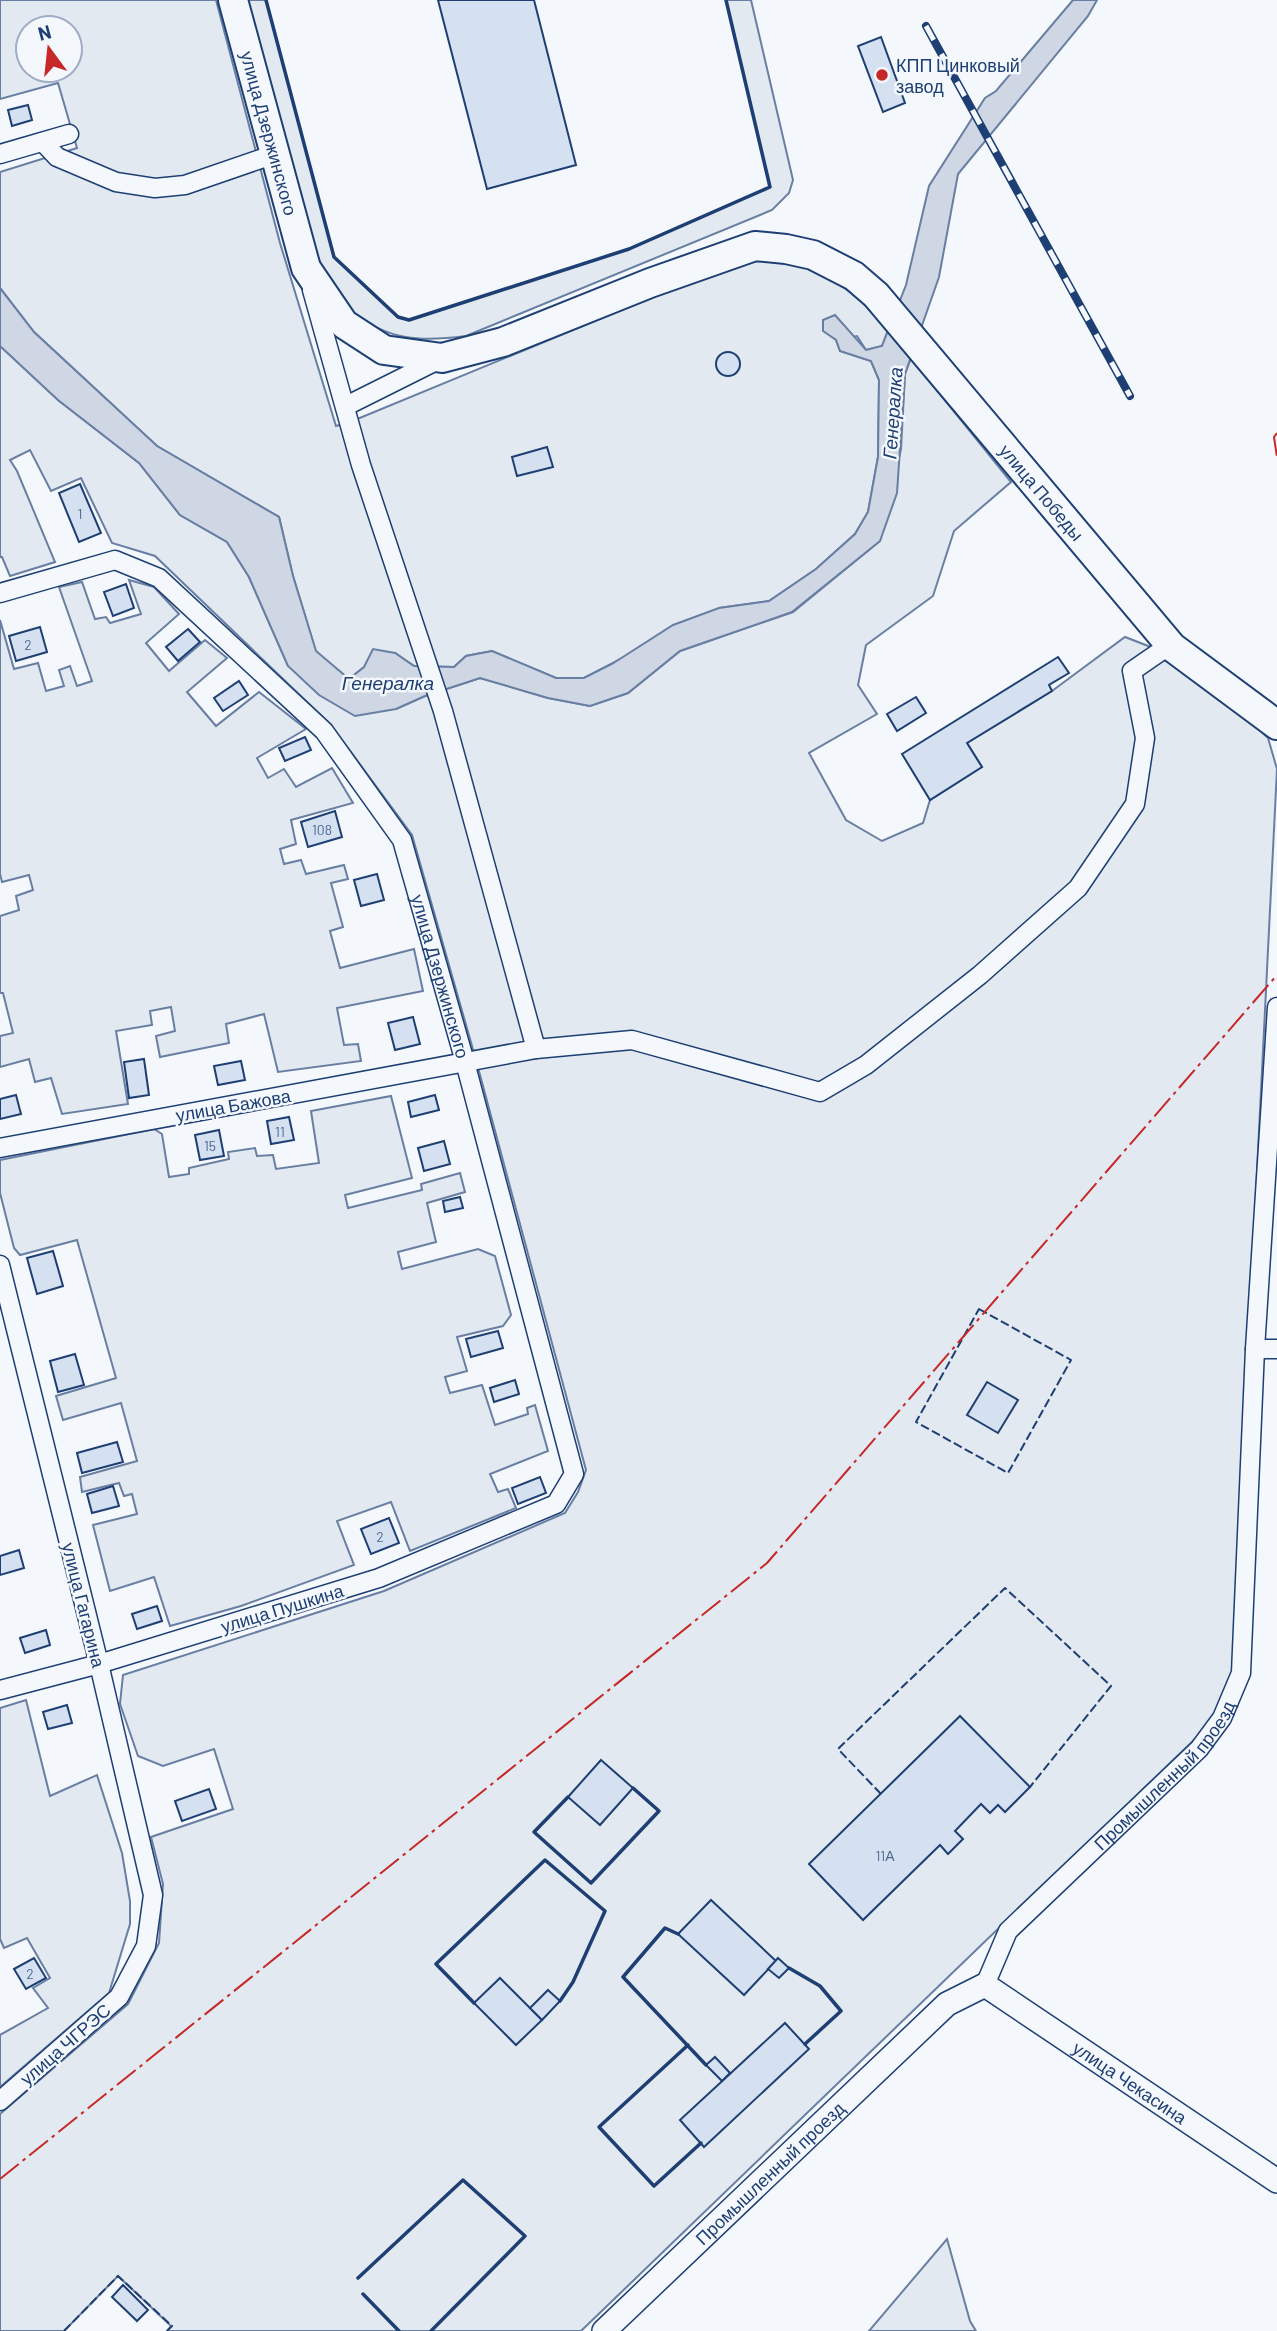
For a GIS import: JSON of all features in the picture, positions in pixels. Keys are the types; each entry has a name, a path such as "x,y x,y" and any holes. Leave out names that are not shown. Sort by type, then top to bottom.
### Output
{"main road":[{"name":"улица Дзержинского","path":"233,0 306,268 344,324 384,350 442,358"},
{"name":"улица Победы","path":"442,358 503,342 650,283 755,246 786,248 813,255 854,276 876,295 1172,647 1277,725"}],"street":[{"path":"0,154 69,134"},
{"path":"43,142 57,157 116,181 155,188 185,184 275,154"},
{"path":"306,268 369,489 443,711 536,1049"},
{"path":"346,406 442,358"},
{"name":"улица Дзержинского","path":"0,593 115,561 159,578 324,731 402,840 466,1062 574,1474 555,1504"},
{"name":"улица Бажова","path":"0,1148 536,1049 632,1040 820,1092 866,1065 980,975 1078,888 1135,804 1145,738 1132,671 1161,651 1172,647"},
{"name":"Промышленный проезд","path":"604,2331 947,2004 985,1985 1008,1931 1199,1749 1222,1718 1241,1673 1255,1349 1277,1007"},
{"name":"улица Гагарина","path":"0,1265 153,1895 146,1947"},
{"path":"1255,1349 1277,1349"},
{"name":"улица Пушкина","path":"0,1690 99,1664 379,1578 555,1504"},
{"name":"улица ЧГРЭС","path":"0,2101 119,1997 146,1947"},
{"name":"улица Чекасина","path":"985,1985 1277,2181"}],"shaded area":[{"path":"0,0 216,0 280,243 336,426 730,267 776,260 813,270 862,302 888,330 882,346 866,350 857,336 836,340 840,351 871,361 879,380 878,457 868,512 855,534 816,569 769,601 719,608 584,678 556,678 492,651 466,656 454,667 414,666 395,653 364,667 349,679 316,652 279,517 157,446 34,332 0,288 0,172 77,148 58,84 84,84 84,14 14,14 14,84 54,84 0,99"},
{"path":"247,0 266,0 334,257 398,317 409,320 629,249 770,187 726,0 751,0 793,180 789,193 772,210 466,336 420,339 392,334 351,311 327,279 301,205"},
{"path":"0,346 58,400 139,463 180,515 227,542 249,577 288,666 396,709 425,696 480,678 548,698 590,706 628,693 680,651 793,612 880,541 901,449 905,374 911,358 1011,482 954,531 933,596 866,645 858,685 877,714 809,753 846,820 882,841 923,823 930,800 982,767 967,743 1052,691 1125,637 1161,651 1268,738 1277,769 1232,1674 1219,1709 1196,1738 581,2331 167,2331 171,2326 118,2276 64,2331 0,2331 0,2114 128,2004 159,1943 163,1884 151,1837 233,1809 214,1749 163,1766 138,1756 120,1704 123,1675 384,1591 565,1513 578,1492 586,1470 476,1060 412,835 331,725 155,556 112,543 81,478 51,491 30,450 10,460 55,562 10,576 0,557"},
{"path":"129,580 154,587 179,614 146,643 169,671 205,640 227,658 187,692 216,726 259,692 306,729 257,758 268,778 284,769 296,787 332,768 353,803 291,820 296,844 280,849 284,864 301,860 306,874 344,865 348,879 331,883 343,927 330,931 340,968 414,949 423,991 337,1008 344,1045 358,1044 361,1061 278,1072 264,1014 226,1024 229,1043 160,1057 156,1036 175,1031 171,1007 150,1011 152,1025 116,1031 128,1104 62,1114 51,1078 35,1082 29,1059 0,1067 0,1036 13,1033 3,993 0,993 0,916 19,910 16,896 33,890 29,875 2,882 0,874 0,620 14,669 38,663 46,691 64,686 59,670 70,666 77,686 92,681 59,587 82,582 95,619 106,617 110,623 141,614"},
{"path":"391,1096 412,1178 345,1195 348,1208 422,1190 421,1184 460,1173 465,1192 427,1203 436,1242 398,1252 402,1269 478,1249 495,1256 511,1315 503,1326 457,1337 467,1371 445,1377 450,1393 482,1385 495,1425 528,1414 527,1408 535,1405 548,1451 490,1474 498,1492 508,1489 516,1508 410,1551 391,1502 337,1521 354,1565 241,1606 170,1626 154,1577 110,1591 93,1525 137,1514 132,1494 124,1496 119,1483 82,1492 80,1477 137,1461 121,1403 63,1420 56,1396 116,1378 77,1240 20,1255 14,1248 0,1193 0,1160 154,1129 162,1134 169,1177 189,1174 189,1168 229,1159 228,1152 255,1148 257,1156 273,1155 276,1169 319,1163 311,1111"},
{"path":"26,1700 50,1796 97,1775 122,1853 130,1901 130,1924 109,1993 0,2087 0,2035 48,2008 33,1988 50,1978 27,1938 4,1948 0,1939 0,1708"},
{"path":"947,2239 970,2321 976,2331 869,2331"}],"water":[{"name":"Генералка","path":"1073,0 1097,0 1088,16 958,174 939,277 905,374 897,493 880,541 792,612 680,651 628,693 590,706 548,698 480,678 425,696 396,709 355,716 319,695 288,666 249,577 227,542 180,515 139,463 58,400 0,346 0,288 34,332 157,446 279,517 293,576 316,651 349,679 364,667 373,649 395,653 414,666 454,667 466,656 492,651 556,678 584,678 612,664 673,625 719,608 769,601 816,569 855,534 868,512 878,457 879,380 871,361 840,351 836,340 823,331 823,320 835,315 866,350 882,346 906,285 929,186 985,98 996,91"}],"building":[{"path":"438,0 534,0 576,165 487,189"},
{"name":"КПП Цинковый завод","path":"881,37 905,103 883,112 858,46"},
{"path":"28,105 32,120 12,126 8,110"},
{"path":"728,352 736,356 740,364 736,372 728,376 720,372 716,364 720,356"},
{"path":"547,447 553,467 517,476 512,457"},
{"path":"80,484 101,533 79,542 59,493"},
{"path":"126,584 134,608 113,616 104,592"},
{"path":"40,627 47,652 16,661 9,636"},
{"path":"188,629 200,642 178,661 166,647"},
{"path":"1058,657 1069,673 1049,685 1052,691 967,743 982,767 930,800 902,754"},
{"path":"239,681 248,695 223,711 214,698"},
{"path":"916,697 926,713 897,731 887,714"},
{"path":"305,737 311,750 285,761 279,748"},
{"path":"335,811 342,837 308,847 301,822"},
{"path":"377,874 384,900 361,906 354,880"},
{"path":"413,1017 420,1044 395,1050 388,1023"},
{"path":"144,1059 149,1095 129,1098 124,1062"},
{"path":"241,1061 245,1080 218,1085 214,1066"},
{"path":"16,1095 21,1114 0,1119 0,1099"},
{"path":"435,1095 439,1110 411,1117 408,1102"},
{"path":"289,1117 294,1140 271,1144 267,1121"},
{"path":"219,1130 224,1156 200,1160 195,1135"},
{"path":"444,1141 450,1164 424,1171 418,1148"},
{"path":"460,1197 463,1208 445,1212 443,1201"},
{"path":"53,1251 63,1286 37,1294 27,1258"},
{"path":"498,1331 503,1348 471,1357 466,1339"},
{"path":"75,1354 84,1385 58,1392 50,1361"},
{"path":"515,1380 519,1394 494,1402 490,1388"},
{"path":"987,1382 1018,1400 998,1433 967,1415"},
{"path":"117,1442 123,1462 82,1473 77,1453"},
{"path":"540,1477 546,1493 518,1504 512,1488"},
{"path":"113,1486 119,1506 92,1513 87,1494"},
{"path":"389,1518 399,1543 371,1554 361,1529"},
{"path":"19,1550 24,1568 0,1575 0,1556"},
{"path":"157,1606 162,1621 137,1629 132,1614"},
{"path":"46,1630 50,1645 25,1653 20,1638"},
{"path":"67,1705 72,1723 48,1729 43,1712"},
{"path":"960,1716 1030,1787 1005,1812 998,1805 990,1813 981,1804 955,1831 963,1839 948,1854 940,1845 863,1920 809,1864"},
{"path":"601,1760 633,1788 600,1825 568,1797"},
{"path":"209,1789 216,1809 182,1821 175,1801"},
{"path":"711,1900 776,1961 744,1995 678,1934"},
{"path":"34,1958 46,1978 26,1989 14,1969"},
{"path":"778,1958 789,1968 779,1978 768,1969"},
{"path":"500,1978 542,2020 516,2045 474,2003"},
{"path":"548,1990 560,2001 542,2020 530,2008"},
{"path":"785,2023 809,2049 704,2147 680,2120"},
{"path":"715,2057 730,2073 722,2081 706,2065"},
{"path":"123,2285 148,2310 137,2321 112,2297"}],"railway":[{"path":"926,26 1130,396"}],"fence":[{"path":"979,1309 1071,1360 1008,1473 916,1422 979,1309"},
{"path":"881,1794 838,1749 1005,1588 1111,1686 1030,1787"},
{"path":"64,2331 118,2276 172,2326 167,2331"}],"wall":[{"path":"266,0 334,257 398,317 409,320 629,249 770,187 726,0"},
{"path":"568,1797 534,1832 591,1883 659,1811 633,1788"},
{"path":"474,2003 436,1964 545,1860 605,1911 573,1982 560,2001"},
{"path":"678,1934 665,1928 623,1977 706,2065"},
{"path":"789,1968 820,1986 841,2011 805,2044"},
{"path":"688,2045 599,2127 654,2186 701,2143"},
{"path":"358,2278 463,2180 525,2236 431,2331"},
{"path":"363,2294 399,2331"}],"power":[{"path":"1277,433 1274,437 1277,457"},
{"path":"0,2179 767,1563 1277,975"}],"place":[{"name":"КПП Цинковый завод","path":"882,75"}]}
